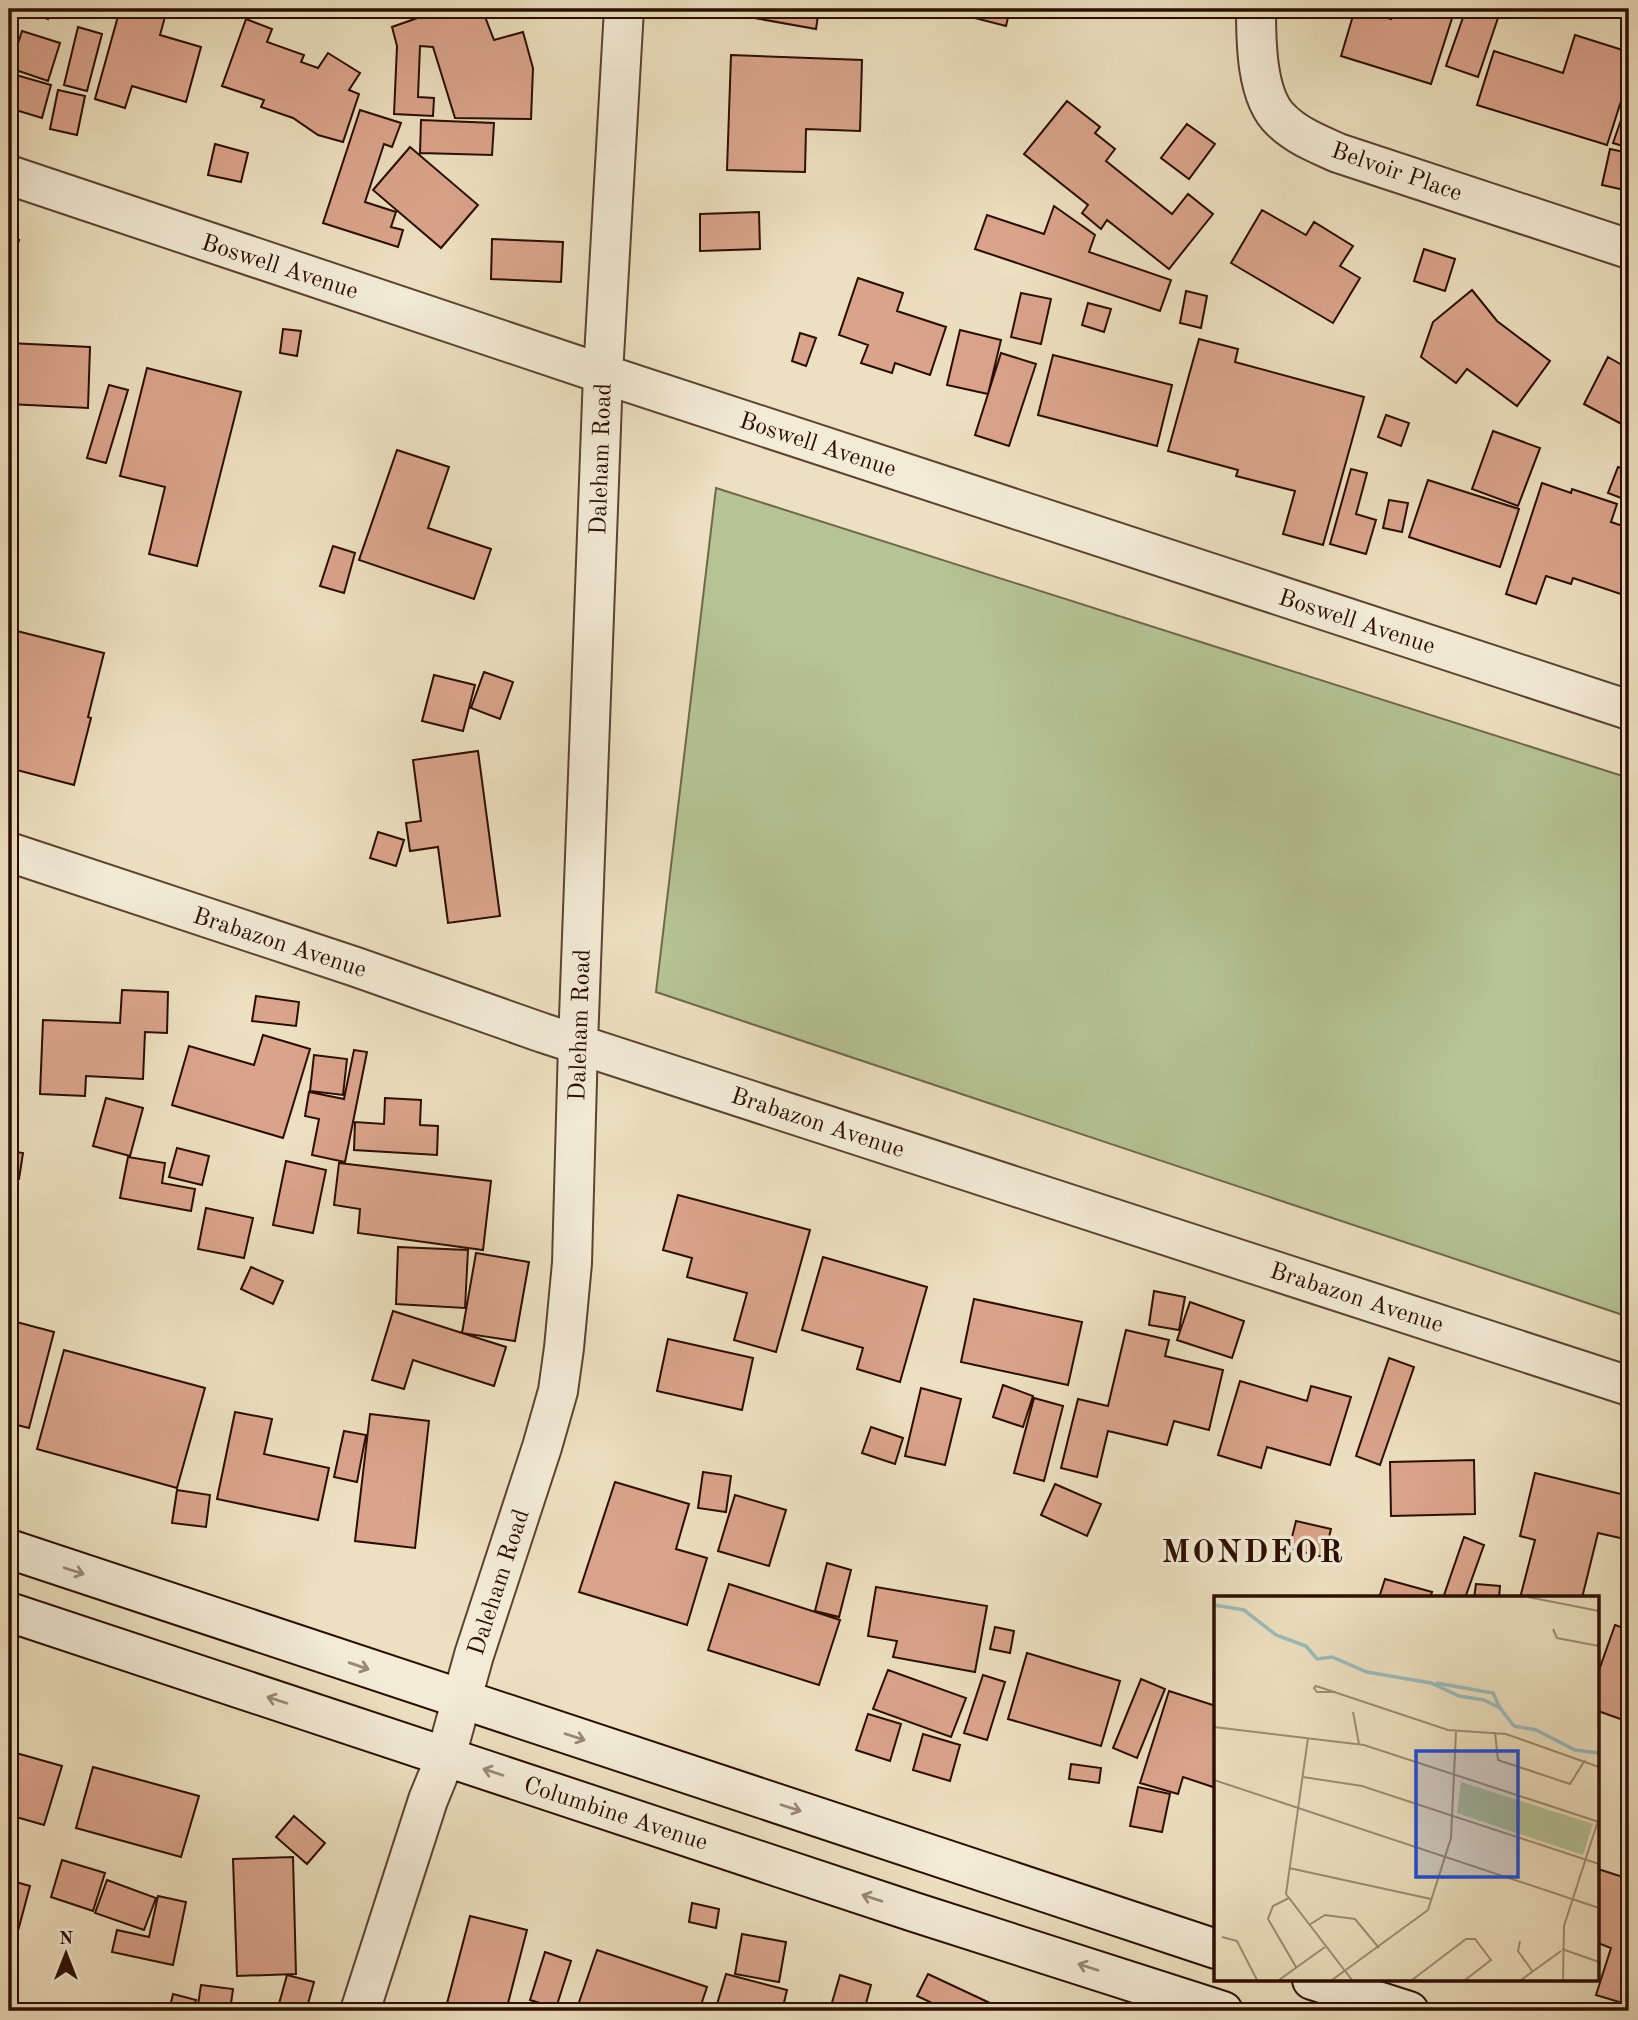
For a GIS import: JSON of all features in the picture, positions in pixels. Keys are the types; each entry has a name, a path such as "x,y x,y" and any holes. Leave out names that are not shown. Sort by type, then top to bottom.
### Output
{"street":[{"name":"Daleham Road","path":"360,2011 428,1800 446,1756 558,1391 572,1263 603,374 624,9"},
{"name":"Belvoir Place","path":"1256,9 1256,54 1265,94 1279,119 1306,138 1338,153 1629,249"},
{"name":"Boswell Avenue","path":"9,175 603,374 1629,710"},
{"name":"Brabazon Avenue","path":"9,852 356,967 543,1033 1629,1386"},
{"path":"9,1549 1214,1948"},
{"name":"Columbine Avenue","path":"9,1612 914,1912 1223,2011"},
{"path":"1133,1981 1149,1927"},
{"path":"1318,1982 1409,2011"}],"green space":[{"path":"716,488 1629,778 1629,1317 656,992"}],"building":[{"path":"9,9 18,9 9,37"},
{"path":"18,9 51,9 48,19"},
{"path":"120,9 151,9 166,13 160,35 201,47 186,102 132,86 125,108 95,99"},
{"path":"421,9 482,9 494,40 523,32 533,68 531,119 455,118 433,47 420,46 418,97 434,98 433,116 394,114 397,46 392,27 423,16"},
{"path":"744,9 819,9 816,29 743,16"},
{"path":"889,9 913,9 912,16 888,12"},
{"path":"940,9 1010,9 1006,26"},
{"path":"1355,9 1391,19 1394,9 1455,9 1431,84 1341,56"},
{"path":"1466,9 1501,9 1478,77 1446,66"},
{"path":"246,19 272,29 267,42 304,55 301,62 318,68 328,53 360,73 349,90 359,94 343,142 318,135 293,118 261,107 264,100 222,86"},
{"path":"78,27 102,34 87,91 64,85"},
{"path":"22,31 60,43 48,81 10,68"},
{"path":"1575,35 1629,52 1629,76 1607,145 1477,105 1494,51 1563,73"},
{"path":"731,55 862,60 860,131 806,129 805,172 727,170"},
{"path":"9,73 51,85 42,118 9,108"},
{"path":"58,90 85,96 77,135 50,129"},
{"path":"1629,100 1629,148 1613,143"},
{"path":"1067,101 1100,127 1095,133 1115,149 1106,161 1172,214 1188,194 1213,214 1169,269 1107,220 1101,229 1082,213 1088,205 1024,154"},
{"path":"360,110 401,123 392,147 384,144 365,202 396,212 391,227 403,230 398,247 323,223"},
{"path":"421,120 494,123 492,155 420,153"},
{"path":"1187,124 1215,144 1189,179 1161,158"},
{"path":"215,144 248,153 241,182 208,175"},
{"path":"410,147 478,205 441,248 373,190"},
{"path":"1610,149 1629,153 1629,191 1602,185"},
{"path":"1054,206 1095,235 1089,252 1171,280 1160,311 975,249 987,215 1044,234"},
{"path":"1262,210 1306,235 1314,222 1353,246 1340,266 1360,278 1333,323 1231,263"},
{"path":"759,212 760,249 700,251 700,214"},
{"path":"9,237 19,240 9,272"},
{"path":"492,239 563,242 561,282 491,279"},
{"path":"1424,249 1455,259 1445,291 1414,281"},
{"path":"858,278 903,293 897,311 946,327 930,375 895,363 892,373 861,363 868,345 839,335"},
{"path":"1472,290 1497,321 1550,361 1517,406 1467,369 1456,383 1421,357 1433,322"},
{"path":"1186,291 1207,296 1201,328 1180,323"},
{"path":"1021,293 1051,299 1041,344 1011,337"},
{"path":"1088,303 1111,309 1104,332 1082,325"},
{"path":"283,329 301,331 297,356 280,353"},
{"path":"960,330 1001,340 988,394 947,385"},
{"path":"800,333 816,338 806,366 792,361"},
{"path":"1199,339 1238,349 1235,362 1364,397 1323,545 1283,534 1295,491 1236,476 1238,470 1168,451"},
{"path":"9,343 90,347 88,408 9,404"},
{"path":"1001,353 1036,364 1009,446 975,435"},
{"path":"1053,355 1172,385 1157,446 1038,415"},
{"path":"1608,357 1629,369 1629,428 1584,404"},
{"path":"147,368 241,392 197,566 149,554 165,487 120,476"},
{"path":"109,385 128,390 106,463 87,458"},
{"path":"1386,415 1409,423 1401,446 1378,437"},
{"path":"1493,431 1540,448 1518,506 1472,489"},
{"path":"397,450 449,467 428,528 491,549 474,599 359,560"},
{"path":"1618,467 1629,471 1629,492 1626,500 1608,493"},
{"path":"1351,469 1367,473 1356,514 1376,520 1366,554 1330,544"},
{"path":"1428,480 1519,509 1500,567 1409,537"},
{"path":"1542,483 1571,493 1572,489 1617,504 1611,522 1629,528 1629,605 1621,602 1624,595 1573,578 1571,584 1546,576 1536,604 1506,594"},
{"path":"1389,500 1408,503 1402,532 1383,528"},
{"path":"333,546 355,553 344,593 320,586"},
{"path":"9,629 104,653 74,785 9,768"},
{"path":"484,672 513,682 500,719 471,708"},
{"path":"434,675 475,685 463,731 422,721"},
{"path":"478,751 500,916 448,923 438,847 410,851 406,823 421,821 413,760"},
{"path":"378,832 404,840 396,866 370,858"},
{"path":"122,990 168,992 167,1033 145,1032 143,1079 86,1076 85,1096 40,1094 43,1020 120,1023"},
{"path":"256,996 299,1002 296,1026 252,1021"},
{"path":"263,1035 310,1049 283,1138 172,1105 189,1046 254,1065"},
{"path":"354,1050 367,1052 345,1162 312,1155 319,1119 305,1116 309,1092 344,1099"},
{"path":"314,1055 347,1059 343,1095 310,1091"},
{"path":"106,1098 143,1108 130,1156 93,1146"},
{"path":"385,1098 421,1100 420,1125 438,1126 437,1155 354,1150 355,1122 384,1124"},
{"path":"177,1148 209,1156 202,1185 169,1177"},
{"path":"9,1151 23,1153 19,1179 9,1178"},
{"path":"128,1157 165,1163 162,1183 195,1189 191,1211 120,1198"},
{"path":"286,1161 326,1170 313,1233 273,1225"},
{"path":"339,1163 491,1181 483,1250 358,1233 360,1209 334,1205"},
{"path":"678,1195 810,1230 776,1352 734,1340 747,1293 687,1277 692,1258 663,1250"},
{"path":"206,1208 253,1218 244,1258 198,1249"},
{"path":"398,1247 468,1250 465,1308 396,1304"},
{"path":"476,1253 529,1262 515,1341 462,1333"},
{"path":"823,1257 927,1287 900,1382 857,1369 863,1348 802,1330"},
{"path":"251,1267 283,1281 273,1304 241,1289"},
{"path":"1154,1291 1185,1297 1179,1330 1149,1325"},
{"path":"974,1299 1082,1322 1068,1385 961,1362"},
{"path":"1190,1302 1244,1321 1232,1358 1177,1340"},
{"path":"393,1311 506,1347 494,1386 413,1360 404,1389 372,1380"},
{"path":"9,1320 54,1332 29,1428 9,1423"},
{"path":"1126,1330 1169,1340 1165,1356 1223,1370 1209,1430 1174,1421 1167,1445 1108,1431 1097,1477 1061,1468 1078,1399 1108,1406"},
{"path":"668,1339 753,1358 742,1410 657,1391"},
{"path":"64,1350 205,1388 177,1488 37,1449"},
{"path":"1389,1358 1414,1367 1380,1465 1356,1456"},
{"path":"1240,1381 1307,1401 1311,1386 1351,1397 1330,1465 1267,1447 1261,1468 1218,1455"},
{"path":"1003,1385 1033,1396 1023,1427 993,1417"},
{"path":"921,1388 961,1399 945,1465 905,1456"},
{"path":"1034,1398 1063,1406 1044,1481 1014,1473"},
{"path":"235,1412 272,1419 264,1454 329,1468 318,1520 217,1499"},
{"path":"370,1414 429,1421 415,1548 355,1541"},
{"path":"871,1427 903,1438 895,1464 862,1453"},
{"path":"344,1431 366,1435 357,1482 334,1477"},
{"path":"1474,1460 1475,1514 1391,1516 1390,1462"},
{"path":"703,1472 731,1476 726,1512 698,1508"},
{"path":"1535,1473 1629,1496 1629,1540 1598,1533 1582,1596 1521,1596 1535,1540 1520,1536"},
{"path":"615,1482 689,1504 676,1549 707,1558 687,1625 579,1592"},
{"path":"1055,1484 1101,1504 1087,1536 1041,1515"},
{"path":"177,1490 210,1495 206,1527 172,1523"},
{"path":"735,1495 786,1510 769,1566 718,1551"},
{"path":"1296,1521 1331,1529 1324,1557 1289,1549"},
{"path":"1464,1537 1484,1545 1466,1596 1444,1596"},
{"path":"827,1563 851,1570 839,1617 815,1611"},
{"path":"1385,1579 1432,1592 1431,1596 1380,1596"},
{"path":"729,1584 840,1620 819,1685 708,1650"},
{"path":"1476,1584 1500,1586 1499,1596 1474,1596"},
{"path":"876,1587 987,1606 975,1672 893,1657 897,1641 868,1636"},
{"path":"1615,1625 1629,1630 1629,1722 1600,1712 1600,1667"},
{"path":"995,1627 1014,1631 1010,1653 990,1649"},
{"path":"1027,1653 1120,1681 1101,1746 1008,1719"},
{"path":"888,1670 966,1698 951,1737 873,1709"},
{"path":"983,1675 1005,1682 987,1740 964,1733"},
{"path":"1141,1679 1165,1689 1137,1758 1113,1748"},
{"path":"1169,1691 1214,1705 1214,1787 1183,1777 1178,1794 1140,1783"},
{"path":"868,1714 901,1724 890,1761 856,1750"},
{"path":"923,1734 960,1745 950,1781 913,1770"},
{"path":"9,1751 62,1766 44,1825 9,1815"},
{"path":"1071,1764 1101,1768 1099,1783 1069,1779"},
{"path":"93,1767 199,1796 181,1857 76,1828"},
{"path":"1138,1787 1170,1794 1162,1832 1130,1826"},
{"path":"294,1816 325,1843 307,1864 276,1837"},
{"path":"293,1857 296,1974 237,1976 233,1859"},
{"path":"62,1860 105,1873 93,1911 51,1897"},
{"path":"1600,1870 1629,1879 1629,2005 1596,1995 1611,1948 1600,1944"},
{"path":"9,1880 30,1886 11,1957 9,1956"},
{"path":"107,1880 156,1898 144,1930 95,1913"},
{"path":"158,1896 186,1902 173,1965 112,1952 117,1930 149,1937"},
{"path":"692,1903 719,1909 716,1928 689,1922"},
{"path":"470,1916 527,1930 506,2011 445,2011"},
{"path":"742,1934 786,1942 779,1982 735,1974"},
{"path":"597,1950 707,1987 699,2011 576,2011"},
{"path":"545,1952 571,1961 556,2008 530,2000"},
{"path":"726,1974 787,1990 782,2011 715,2011"},
{"path":"928,1974 1007,2011 949,2011 917,1996"},
{"path":"287,1975 314,1982 306,2011 277,2011"},
{"path":"840,1975 871,1985 864,2011 831,2006"},
{"path":"201,1985 233,1989 230,2011 197,2011"},
{"path":"173,1994 196,2000 193,2011 169,2011"},
{"path":"238,2004 270,2010 237,2011"}],"district":[{"name":"MONDEOR","path":"1253,1551"}]}
